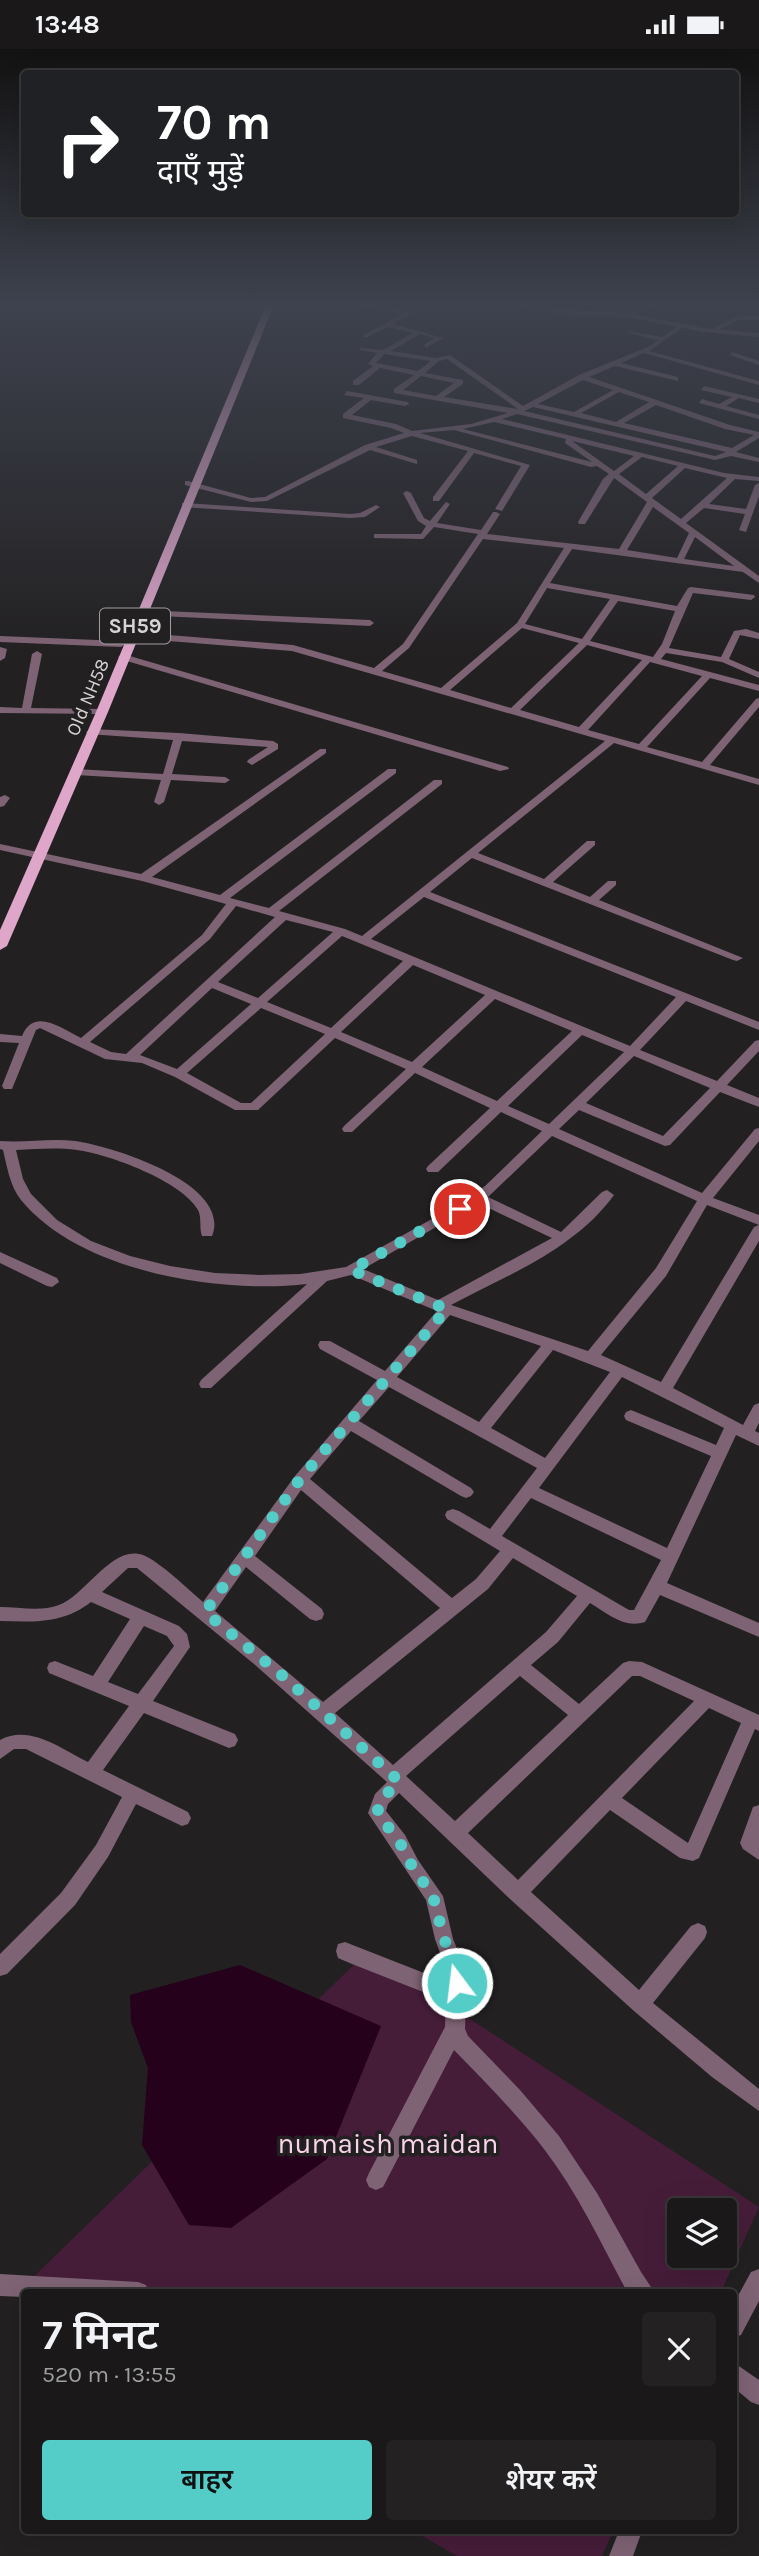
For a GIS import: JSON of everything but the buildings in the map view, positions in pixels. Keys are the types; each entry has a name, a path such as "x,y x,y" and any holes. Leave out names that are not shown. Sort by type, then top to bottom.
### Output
{"main road":[{"name":"Old NH58","path":"0,946 36,854 123,657 216,422"},
{"name":"Old NH58","path":"0,926 76,772 121,644 218,422"}],"street":[{"path":"374,673 406,646 526,469 526,465 519,462 376,422"},
{"path":"191,484 262,500 368,447 411,433 485,422"},
{"path":"503,422 732,477 759,481"},
{"path":"576,422 711,458 721,458 759,434"},
{"path":"609,422 705,444 759,460 759,481 743,530"},
{"path":"617,424 621,422"},
{"path":"712,422 759,434"},
{"path":"661,434 674,426"},
{"path":"453,428 601,467"},
{"path":"705,444 732,429"},
{"path":"563,438 759,580"},
{"path":"368,447 414,462"},
{"path":"436,499 472,451"},
{"path":"582,522 612,474 640,455"},
{"path":"519,462 567,457"},
{"path":"622,552 648,501 684,465"},
{"path":"680,524 732,477"},
{"path":"407,493 421,519 431,525 745,570"},
{"path":"377,536 420,538 446,504"},
{"path":"185,505 350,516 362,515 376,507"},
{"path":"703,505 749,512"},
{"path":"679,561 693,533"},
{"path":"442,692 520,625 569,546"},
{"path":"544,585 680,609"},
{"path":"580,732 652,659 665,650 689,591 693,589 751,597"},
{"path":"512,712 586,642 601,625 615,599"},
{"path":"141,613 370,623"},
{"path":"520,625 759,688"},
{"path":"724,660 737,633 746,632 759,636"},
{"path":"131,635 280,646 759,782"},
{"path":"1,648 121,644"},
{"path":"665,650 724,660 759,675"},
{"path":"26,711 37,654"},
{"path":"123,657 504,769"},
{"path":"640,749 708,675"},
{"path":"703,767 759,701"},
{"path":"0,710 98,712"},
{"path":"91,732 273,744 273,749 252,762"},
{"path":"159,802 178,737"},
{"path":"365,939 611,741"},
{"path":"143,878 323,751"},
{"path":"82,1043 206,937 228,901 392,771"},
{"path":"76,772 225,780"},
{"path":"130,1057 278,913 438,782"},
{"path":"545,883 591,843"},
{"path":"0,847 143,878 365,939 759,1103"},
{"path":"471,854 737,958"},
{"path":"592,901 612,883"},
{"path":"423,893 759,1026"},
{"path":"178,1074 341,931"},
{"path":"8,1086 26,1040 32,1028 38,1024 50,1027 109,1056 151,1062 239,1107 249,1109 258,1104 412,959"},
{"path":"209,983 333,1033 704,1200 759,1220"},
{"path":"348,1129 494,993"},
{"path":"207,1233 204,1208 194,1196 179,1185 116,1155 60,1145 5,1146 24,1195 38,1211 94,1246 143,1265 183,1275 220,1280 323,1277 351,1270 479,1198 633,1050 684,996"},
{"path":"433,1169 581,1028"},
{"path":"0,1038 26,1040"},
{"path":"577,1104 665,1142 759,1044"},
{"path":"591,1357 672,1256 704,1200 759,1132"},
{"path":"205,1612 300,1479 387,1379 443,1307 563,1237 607,1195"},
{"path":"479,1198 563,1237"},
{"path":"664,1390 759,1230"},
{"path":"0,1257 52,1282"},
{"path":"351,1270 443,1307 591,1357 664,1390 746,1433"},
{"path":"206,1384 323,1277"},
{"path":"481,1430 551,1343"},
{"path":"325,1345 547,1466"},
{"path":"492,1538 620,1370"},
{"path":"453,1515 627,1617 634,1618 643,1613 720,1453 746,1433 759,1409"},
{"path":"631,1416 720,1453"},
{"path":"349,1422 466,1492"},
{"path":"300,1479 452,1608"},
{"path":"528,1490 670,1557"},
{"path":"322,1713 482,1584 511,1549"},
{"path":"245,1557 316,1614"},
{"path":"0,1614 48,1615 62,1612 119,1565 133,1559 140,1561 205,1612 396,1778 517,1893 711,2066 759,2101"},
{"path":"657,1586 759,1630"},
{"path":"88,1593 173,1631 181,1639 182,1647 91,1773"},
{"path":"588,1594 561,1627 396,1778 381,1800 377,1813 399,1841 433,1896 444,1939 456,1966 455,2029 461,2043 513,2097 552,2143 590,2200 633,2280 641,2289"},
{"path":"97,1685 140,1616"},
{"path":"520,1666 580,1716"},
{"path":"455,1833 580,1716 624,1670 634,1667 755,1721 693,1852 686,1852 609,1799"},
{"path":"55,1668 144,1702 229,1740"},
{"path":"517,1893 708,1698"},
{"path":"0,1751 6,1744 16,1740 28,1741 183,1818"},
{"path":"0,1967 59,1909 81,1882 102,1851 133,1793"},
{"path":"759,1814 749,1843 759,1851"},
{"path":"640,2004 698,1932"},
{"path":"345,1951 374,1965 430,1983 456,1996"},
{"path":"376,2181 455,2029"},
{"path":"737,2320 759,2280"},
{"path":"0,2285 69,2289"},
{"path":"737,2375 759,2394"},
{"path":"621,2556 630,2534"}],"green space":[{"name":"numaish maidan","path":"367,1952 759,2207 737,2256 737,2198 667,2198 667,2268 732,2268 722,2289 21,2289"},
{"path":"419,2534 612,2534 602,2556 457,2556"}],"shaded area":[{"path":"240,1965 381,2026 327,2159 231,2228 189,2225 142,2145 148,2068 131,2022 130,1995"}],"route":[{"path":"457,1983 456,1966 444,1939 433,1896 399,1841 377,1813 381,1800 399,1781 284,1677 205,1612 300,1479 447,1309 351,1270 460,1209"}]}
